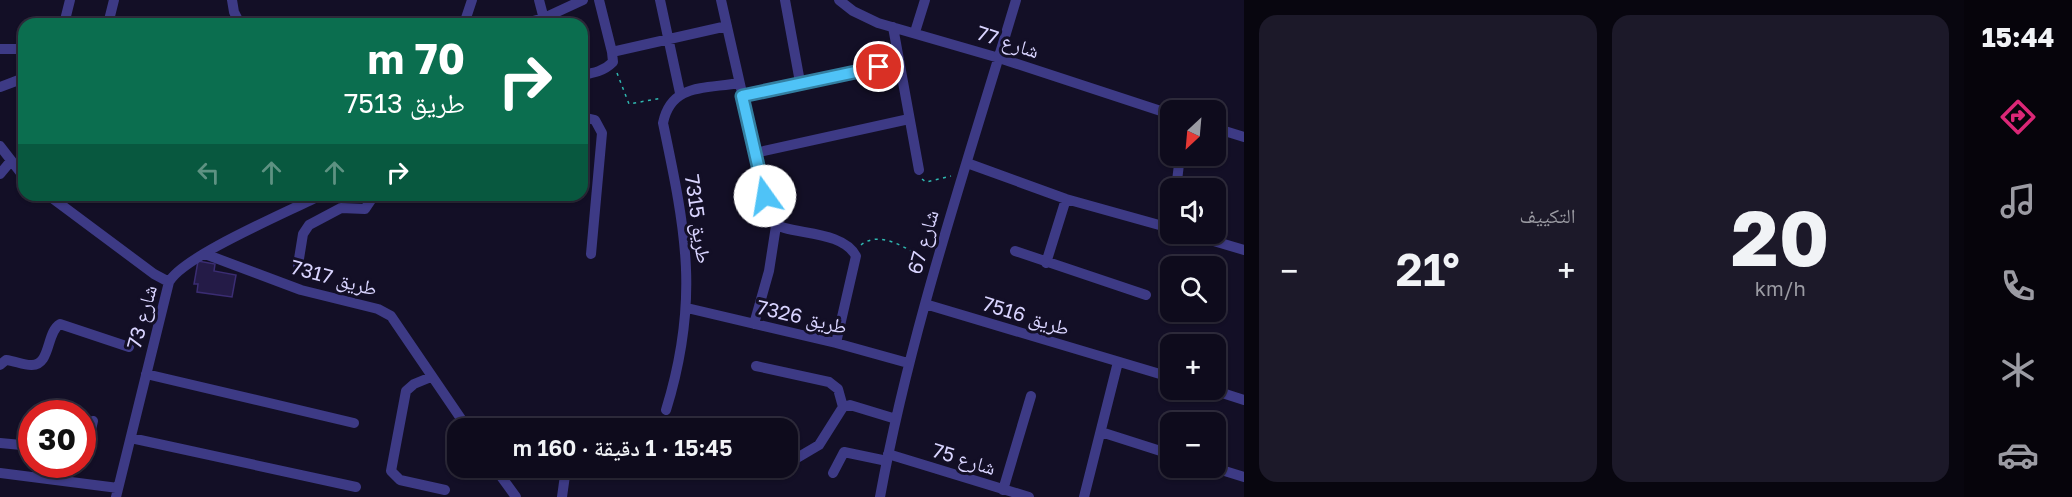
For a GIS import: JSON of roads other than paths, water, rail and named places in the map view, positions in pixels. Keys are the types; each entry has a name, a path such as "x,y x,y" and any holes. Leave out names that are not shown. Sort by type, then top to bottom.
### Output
{"street":[{"path":"66,18 70,0"},
{"path":"110,18 114,0"},
{"path":"232,0 238,18"},
{"path":"466,18 472,0"},
{"path":"539,0 543,18"},
{"path":"550,18 583,0"},
{"path":"599,0 612,57"},
{"name":"طريق 7315","path":"660,0 676,96 666,108 663,123 686,237 687,308 679,363 666,411"},
{"path":"721,0 770,218 776,226 825,237 853,252 856,261 836,343"},
{"path":"785,0 800,82"},
{"name":"شارع 77","path":"839,0 861,16 1160,111"},
{"path":"915,32 925,0"},
{"name":"شارع 67","path":"880,497 908,363 935,264 1016,0"},
{"path":"588,74 602,71 612,57 668,39 727,26"},
{"path":"893,27 919,170"},
{"path":"0,49 18,50"},
{"path":"742,96 898,63"},
{"path":"0,87 18,80"},
{"path":"676,96 740,83"},
{"path":"588,118 595,120 602,133 591,254"},
{"path":"755,153 909,120"},
{"path":"1226,131 1244,137"},
{"path":"0,146 18,171"},
{"path":"0,174 10,162"},
{"path":"965,168 1160,225"},
{"path":"1046,263 1066,199"},
{"path":"56,201 154,274 169,282"},
{"name":"شارع 73","path":"117,493 169,282 178,270 205,254 309,201"},
{"path":"298,265 303,234 309,225 341,208 365,209 370,201"},
{"path":"754,324 769,271 776,226"},
{"path":"1224,244 1244,250"},
{"path":"1016,251 1146,295"},
{"name":"طريق 7317","path":"205,254 301,290 385,312 396,321 460,418"},
{"name":"طريق 7516","path":"925,304 1160,374"},
{"name":"طريق 7326","path":"687,308 836,343 908,363"},
{"path":"0,365 6,360 33,366 38,364 46,351 53,330 60,324 129,347"},
{"path":"1084,497 1118,362"},
{"path":"756,366 829,382 838,389 843,407"},
{"path":"146,374 354,423"},
{"path":"431,377 414,384 406,391 391,471 400,480 446,490"},
{"path":"1226,394 1244,400"},
{"path":"1003,490 1030,396"},
{"path":"798,457 819,446 843,407 850,405 896,419"},
{"path":"1101,432 1160,451"},
{"path":"130,438 356,487"},
{"path":"0,442 18,444"},
{"name":"شارع 75","path":"833,473 844,452 887,458 1029,497"},
{"path":"1226,471 1244,477"},
{"path":"0,473 117,493"},
{"path":"502,478 516,497"},
{"path":"562,497 565,478"}]}
